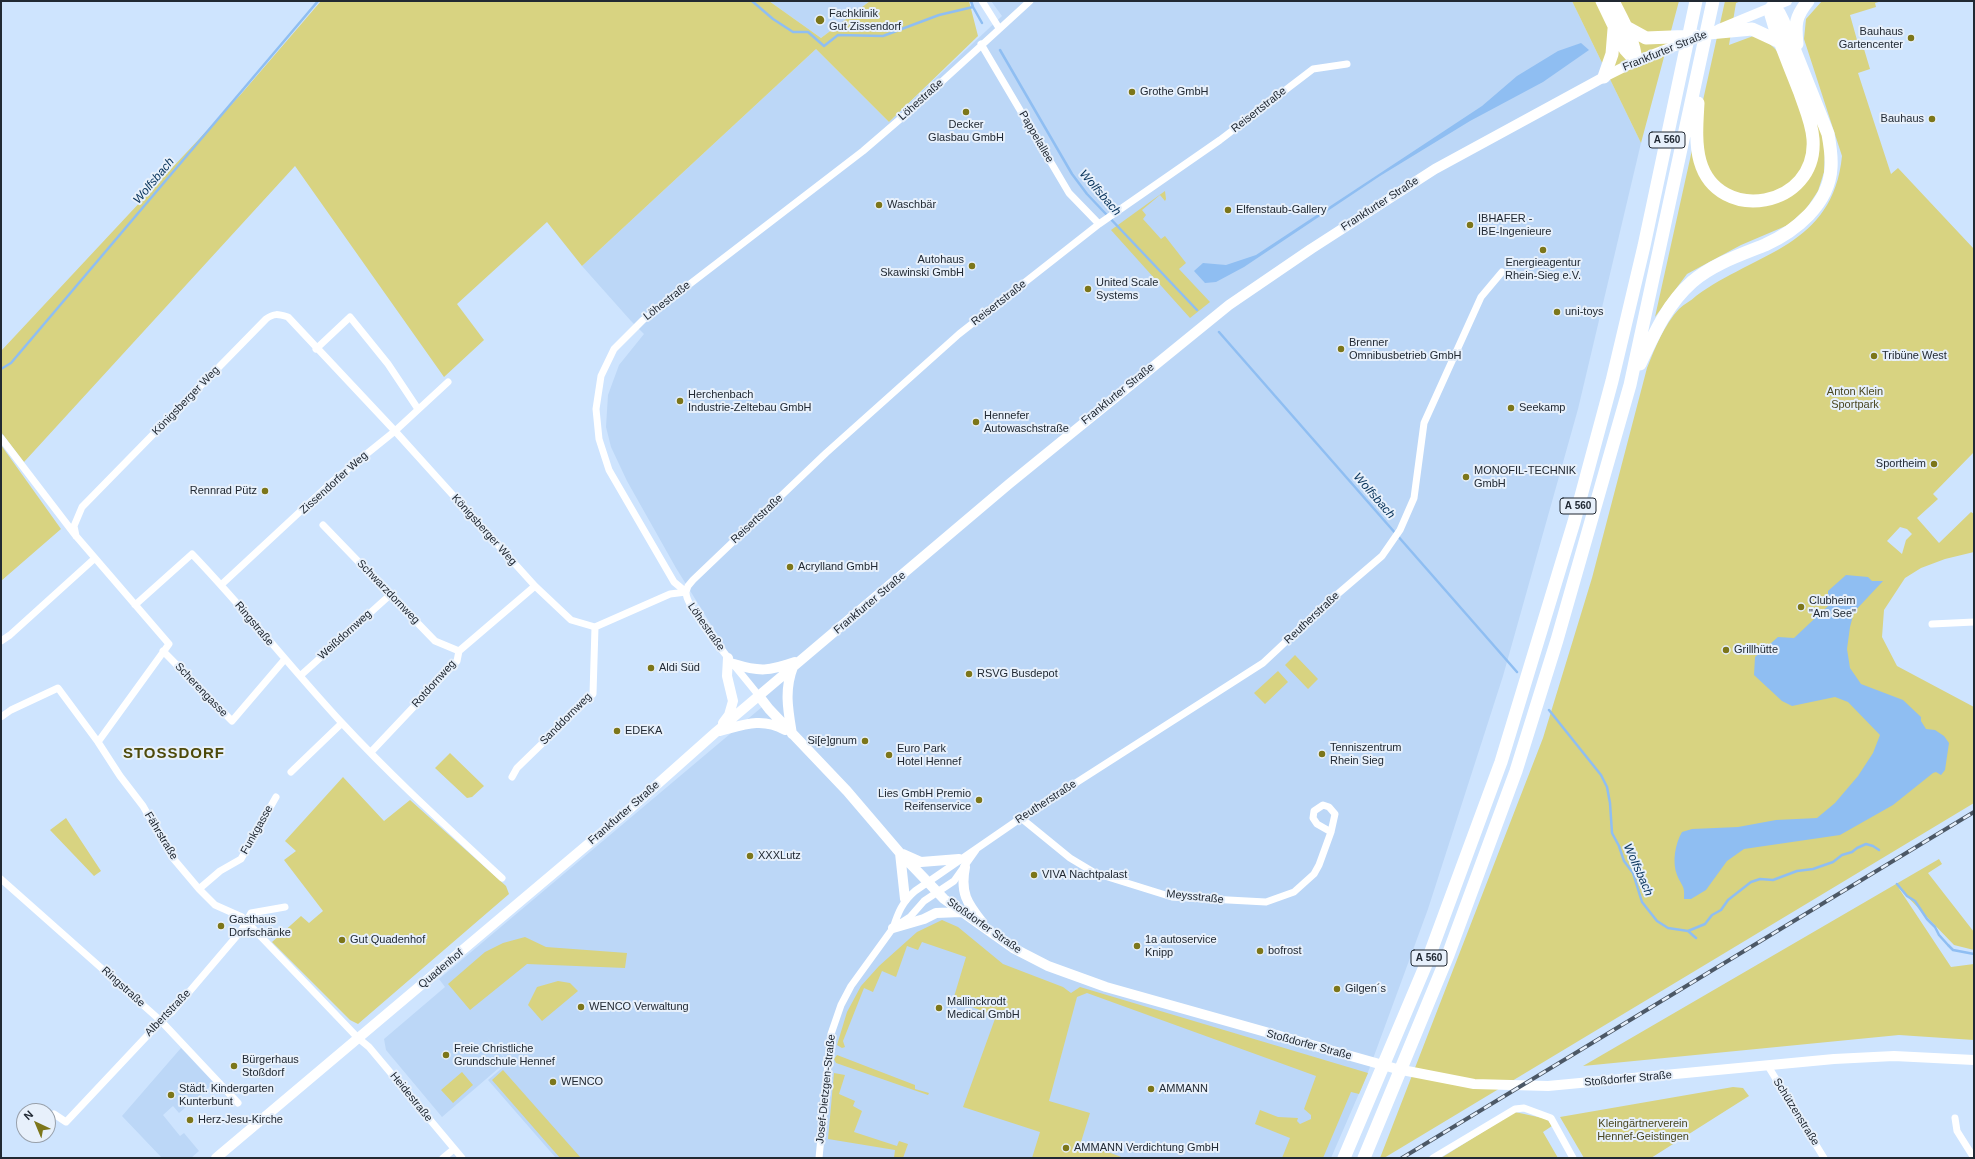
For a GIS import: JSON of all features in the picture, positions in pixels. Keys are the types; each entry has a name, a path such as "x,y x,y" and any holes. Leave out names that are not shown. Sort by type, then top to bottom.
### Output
{"highway":[{"path":"1602,1 1620,27 1646,38 1672,41 1726,28 1752,29 1780,42"},
{"path":"1613,1 1625,49 1636,61"},
{"path":"1693,1 1700,34"},
{"name":"A 560","path":"1344,1158 1427,962 1501,762 1574,522 1612,381 1644,246 1700,34 1696,1"},
{"name":"A 560","path":"1364,1158 1448,955 1516,771 1557,640 1630,385 1714,1"},
{"path":"1799,57 1795,26 1799,12 1808,1"},
{"path":"1702,54 1697,122 1699,160 1709,180 1727,195 1755,202 1769,200 1794,188 1802,179 1812,155 1814,139 1810,122 1780,42 1773,20 1772,7"},
{"path":"1630,385 1661,320 1678,296 1692,282 1709,270 1766,244 1787,232 1810,213 1826,189 1831,169 1831,152 1828,134 1799,57 1779,13 1772,7"},
{"path":"1604,77 1620,27"}],"main road":[{"path":"1726,28 1786,1"},
{"name":"Frankfurter Straße","path":"524,899 637,803 716,732 926,556 1009,484 1229,305 1311,249 1435,169 1672,41"},
{"path":"716,732 729,715 733,701 727,676 731,661 753,670 766,670 796,664"},
{"path":"792,734 786,696 788,679 796,664"},
{"name":"Stoßdorfer Straße","path":"759,696 769,710 847,791 900,854 937,891 961,912 992,934 1027,955 1077,977 1250,1029 1435,1078 1474,1084 1506,1086 1548,1086 1834,1059 1894,1056 1974,1060"},
{"path":"716,732 754,722 775,724 792,734"},
{"path":"900,854 921,862 962,863 962,880 968,906 992,934"},
{"path":"900,854 904,878 905,899"},
{"name":"Quadenhof","path":"358,1038 524,899"},
{"path":"893,928 924,919 936,913 961,912"},
{"path":"216,1158 358,1038"}],"street":[{"path":"982,1 999,28"},
{"name":"Löhestraße","path":"759,696 687,601 686,592 674,582 608,470 599,439 596,409 600,376 614,349 643,320 863,151 913,108 981,44 1030,1"},
{"name":"Pappelallee","path":"981,44 1069,193 1102,222"},
{"name":"Reisertstraße","path":"686,592 688,586 693,580 795,482 959,334 1102,222 1220,140 1313,69 1347,64"},
{"name":"Reutherstraße","path":"905,899 928,882 962,863 978,848 1020,818 1263,664 1326,604 1382,556 1400,530 1414,498 1424,423 1481,297 1502,272"},
{"name":"Königsberger Weg","path":"76,536 74,526 82,507 266,319 272,314 279,314 288,317 535,586 571,620 595,627"},
{"path":"316,349 350,317 388,364 418,409"},
{"name":"Zissendorfer Weg","path":"221,585 333,481 394,431 448,382"},
{"path":"1,438 94,559 169,644 98,742"},
{"name":"Schwarzdornweg","path":"323,525 435,641 459,651"},
{"name":"Ringstraße","path":"134,605 192,554 342,723 413,794 502,878"},
{"path":"1,641 10,635 94,559"},
{"name":"Rotdornweg","path":"371,752 457,661 459,651 535,586"},
{"path":"595,627 670,594 686,592"},
{"name":"Weißdornweg","path":"300,676 390,595"},
{"path":"1932,624 1974,622"},
{"name":"Sanddornweg","path":"512,777 517,768 593,694 595,627"},
{"name":"Scherengasse","path":"163,651 232,721 284,659"},
{"name":"Fährstraße","path":"1,717 11,710 58,688 143,806 172,857 199,890 215,905 242,917 358,1038"},
{"path":"291,772 342,723"},
{"name":"Funkgasse","path":"199,890 220,870 241,859 276,797"},
{"name":"Meysstraße","path":"1020,818 1070,858 1095,873 1172,896 1244,902 1266,902 1294,892 1303,886 1319,865 1331,832"},
{"name":"Reutherstraße","path":"937,891 954,881 962,863"},
{"name":"Ringstraße","path":"1,879 161,1021 238,1103"},
{"name":"Josef-Dietzgen-Straße","path":"818,1158 831,1034 840,1005 851,986 893,928 910,917 924,901 937,891"},
{"path":"893,928 898,911 905,899"},
{"name":"Albertstraße","path":"56,1115 66,1122 161,1021 172,1012 241,931 251,913 285,907"},
{"name":"Heidestraße","path":"358,1038 382,1062 462,1158"},
{"name":"Schützenstraße","path":"1768,1066 1824,1158"},
{"path":"1433,1158 1515,1109 1524,1108 1551,1118 1573,1158"},
{"path":"1955,1118 1957,1131 1974,1158"},
{"path":"443,1158 454,1149"}],"shaded area":[{"name":"Fachklinik Gut Zissendorf","path":"769,1 870,1 821,38"},
{"path":"991,1 1572,1 1641,143 1578,409 1503,676 1428,909 1367,1075 1331,1158 556,1158 488,1080 509,1062 487,1037 507,1061 442,1117 386,1050 384,1039 445,987 439,979 762,707 676,568 627,481 611,447 606,427 608,395 619,365 644,334 582,266 816,49 889,122 1002,16"},
{"path":"1581,43 1589,50 1543,82 1470,121 1380,176 1244,267 1216,282 1205,283 1194,271 1203,263 1226,265 1256,255 1482,106 1517,76 1558,51"},
{"path":"1846,575 1868,577 1872,581 1883,581 1854,612 1847,649 1850,668 1861,684 1903,700 1921,717 1921,721 1926,729 1935,730 1944,736 1949,743 1945,770 1941,775 1936,772 1933,773 1893,805 1840,835 1744,849 1727,861 1706,890 1691,899 1684,899 1684,888 1675,870 1676,847 1682,832 1692,829 1738,827 1776,820 1817,818 1835,803 1858,776 1873,753 1880,735 1848,702 1835,697 1792,706 1782,701 1754,675 1755,657 1778,637 1794,638 1828,606 1828,591"},
{"name":"Städt. Kindergarten Kunterbunt","path":"181,1048 214,1083 179,1113 173,1106 163,1115 180,1136 184,1133 199,1151 191,1158 162,1158 122,1116"}],"green space":[{"path":"321,1 769,1 821,38 870,1 969,1 978,36 889,122 816,49 582,266 547,222 457,304 484,340 444,377 295,166 24,462 1,432 1,351 242,93"},
{"path":"1572,1 1679,1 1641,143"},
{"path":"1725,1 1741,1 1736,3 1729,45 1756,35 1776,50 1784,66 1796,95 1809,135 1810,146 1800,174 1808,180 1813,172 1818,156 1818,140 1813,115 1822,131 1825,150 1824,172 1818,191 1806,209 1788,225 1741,245 1687,274 1655,317"},
{"name":"Anton Klein Sportpark","path":"1822,1 1882,1 1875,3 1876,7 1850,15 1857,40 1861,39 1870,69 1858,73 1891,174 1898,168 1974,249 1974,452 1933,494 1938,499 1917,518 1939,543 1971,512 1974,514 1974,552 1945,559 1921,568 1905,578 1884,610 1882,637 1897,666 1974,707 1974,803 1384,1158 1380,1158 1543,738 1592,578 1647,368 1664,329 1679,309 1696,296 1719,281 1788,244 1808,229 1824,210 1836,186 1842,156 1804,39 1806,19","holes":["1900,527 1907,529 1912,534 1906,540 1902,554 1887,541"]},
{"path":"1165,191 1165,201 1160,195 1142,210 1146,215 1143,219 1161,239 1165,236 1186,263 1179,269 1210,302 1190,318 1111,230"},
{"path":"1,445 61,529 1,581"},
{"path":"1295,655 1318,679 1308,689 1285,665"},
{"path":"1278,671 1288,682 1265,704 1254,693"},
{"path":"450,753 484,786 472,797 467,798 435,768"},
{"path":"343,777 384,821 410,800 506,886 509,894 358,1024 350,1020 272,942 301,916 309,923 323,911 284,860 296,851 285,841"},
{"path":"66,818 101,871 94,876 50,830"},
{"path":"1939,859 1942,864 1928,873 1974,932 1974,950 1954,945 1898,887 1951,967 1974,964 1974,1040 1899,1035 1583,1066"},
{"path":"942,920 958,927 1003,964 1063,987 1071,993 1080,987 1368,1073 1359,1094 1351,1092 1323,1158 1282,1158 1290,1138 1255,1124 1260,1110 1278,1117 1298,1118 1297,1121 1300,1124 1311,1119 1311,1115 1304,1109 1316,1076 1087,993 1077,997 1049,1101 1090,1113 1081,1142 1124,1158 1032,1158 1040,1132 963,1107 996,1016 953,1000 966,957 922,942 918,950 907,946 896,977 882,971 873,992 864,988 843,1041 845,1047 842,1048 837,1045 847,1012 861,986 879,966 917,932"},
{"path":"525,937 546,947 627,953 625,968 527,964 470,1010 448,984 485,952 503,943"},
{"path":"558,981 570,983 578,991 542,1021 528,1005 537,987"},
{"path":"837,1055 915,1085 915,1089 929,1093 928,1095 836,1063 834,1059"},
{"path":"503,1070 581,1158 560,1158 492,1080"},
{"path":"462,1072 473,1085 453,1103 441,1090"},
{"path":"834,1073 845,1075 839,1094 855,1101 853,1106 862,1111 854,1132 897,1146 899,1141 908,1144 903,1158 894,1158 895,1150 828,1139"},
{"name":"Kleingärtnerverein Hennef-Geistingen","path":"1733,1087 1743,1088 1749,1096 1651,1158 1584,1158 1560,1117"},
{"path":"1515,1112 1547,1119 1552,1126 1543,1132 1558,1158 1441,1158"}],"waterway":[{"name":"Wolfsbach","path":"1,369 11,363 318,1"},
{"name":"Wolfsbach","path":"752,1 773,19 793,32 808,32 824,46 838,35 883,36 939,15 973,7 982,23"},
{"name":"Wolfsbach","path":"971,1 973,7"},
{"name":"Wolfsbach","path":"1000,50 1072,174 1087,194 1197,310"},
{"name":"Wolfsbach","path":"1219,332 1517,672"},
{"name":"Wolfsbach","path":"1549,710 1601,775 1607,787 1610,803 1612,833 1619,846 1624,861 1633,873 1642,902 1657,921 1668,928 1688,931 1705,924 1712,915 1721,910 1728,900 1751,882 1760,879 1773,880 1797,871 1813,869 1833,862 1842,855 1852,852 1866,844 1879,850"},
{"name":"Wolfsbach","path":"1897,884 1907,896 1915,901 1927,919 1935,927 1939,935 1953,950 1974,954"},
{"path":"1688,931 1696,938"}],"railway":[{"path":"1402,1158 1974,812"}],"place":[{"name":"Fachklinik Gut Zissendorf","path":"820,20"},
{"name":"Bauhaus Gartencenter","path":"1911,38"},
{"name":"Grothe GmbH","path":"1132,92"},
{"name":"Decker Glasbau GmbH","path":"966,112"},
{"name":"Bauhaus","path":"1932,119"},
{"name":"Waschbär","path":"879,205"},
{"name":"Elfenstaub-Gallery","path":"1228,210"},
{"name":"IBHAFER - IBE-Ingenieure","path":"1470,225"},
{"name":"Energieagentur Rhein-Sieg e.V.","path":"1543,250"},
{"name":"Autohaus Skawinski GmbH","path":"972,266"},
{"name":"United Scale Systems","path":"1088,289"},
{"name":"uni-toys","path":"1557,312"},
{"name":"Brenner Omnibusbetrieb GmbH","path":"1341,349"},
{"name":"Tribüne West","path":"1874,356"},
{"name":"Herchenbach Industrie-Zeltebau GmbH","path":"680,401"},
{"name":"Seekamp","path":"1511,408"},
{"name":"Hennefer Autowaschstraße","path":"976,422"},
{"name":"Sportheim","path":"1934,464"},
{"name":"MONOFIL-TECHNIK GmbH","path":"1466,477"},
{"name":"Rennrad Pütz","path":"265,491"},
{"name":"Acrylland GmbH","path":"790,567"},
{"name":"Clubheim \"Am See\"","path":"1801,607"},
{"name":"Grillhütte","path":"1726,650"},
{"name":"Aldi Süd","path":"651,668"},
{"name":"RSVG Busdepot","path":"969,674"},
{"name":"EDEKA","path":"617,731"},
{"name":"Si[e]gnum","path":"865,741"},
{"name":"Tenniszentrum Rhein Sieg","path":"1322,754"},
{"name":"Euro Park Hotel Hennef","path":"889,755"},
{"name":"Lies GmbH Premio Reifenservice","path":"979,800"},
{"name":"XXXLutz","path":"750,856"},
{"name":"VIVA Nachtpalast","path":"1034,875"},
{"name":"Gasthaus Dorfschänke","path":"221,926"},
{"name":"Gut Quadenhof","path":"342,940"},
{"name":"1a autoservice Knipp","path":"1137,946"},
{"name":"bofrost","path":"1260,951"},
{"name":"Gilgen´s","path":"1337,989"},
{"name":"WENCO Verwaltung","path":"581,1007"},
{"name":"Mallinckrodt Medical GmbH","path":"939,1008"},
{"name":"Freie Christliche Grundschule Hennef","path":"446,1055"},
{"name":"Bürgerhaus Stoßdorf","path":"234,1066"},
{"name":"WENCO","path":"553,1082"},
{"name":"AMMANN","path":"1151,1089"},
{"name":"Städt. Kindergarten Kunterbunt","path":"171,1095"},
{"name":"Herz-Jesu-Kirche","path":"190,1120"},
{"name":"AMMANN Verdichtung GmbH","path":"1066,1148"}],"district":[{"name":"STOSSDORF","path":"174,754"}]}
